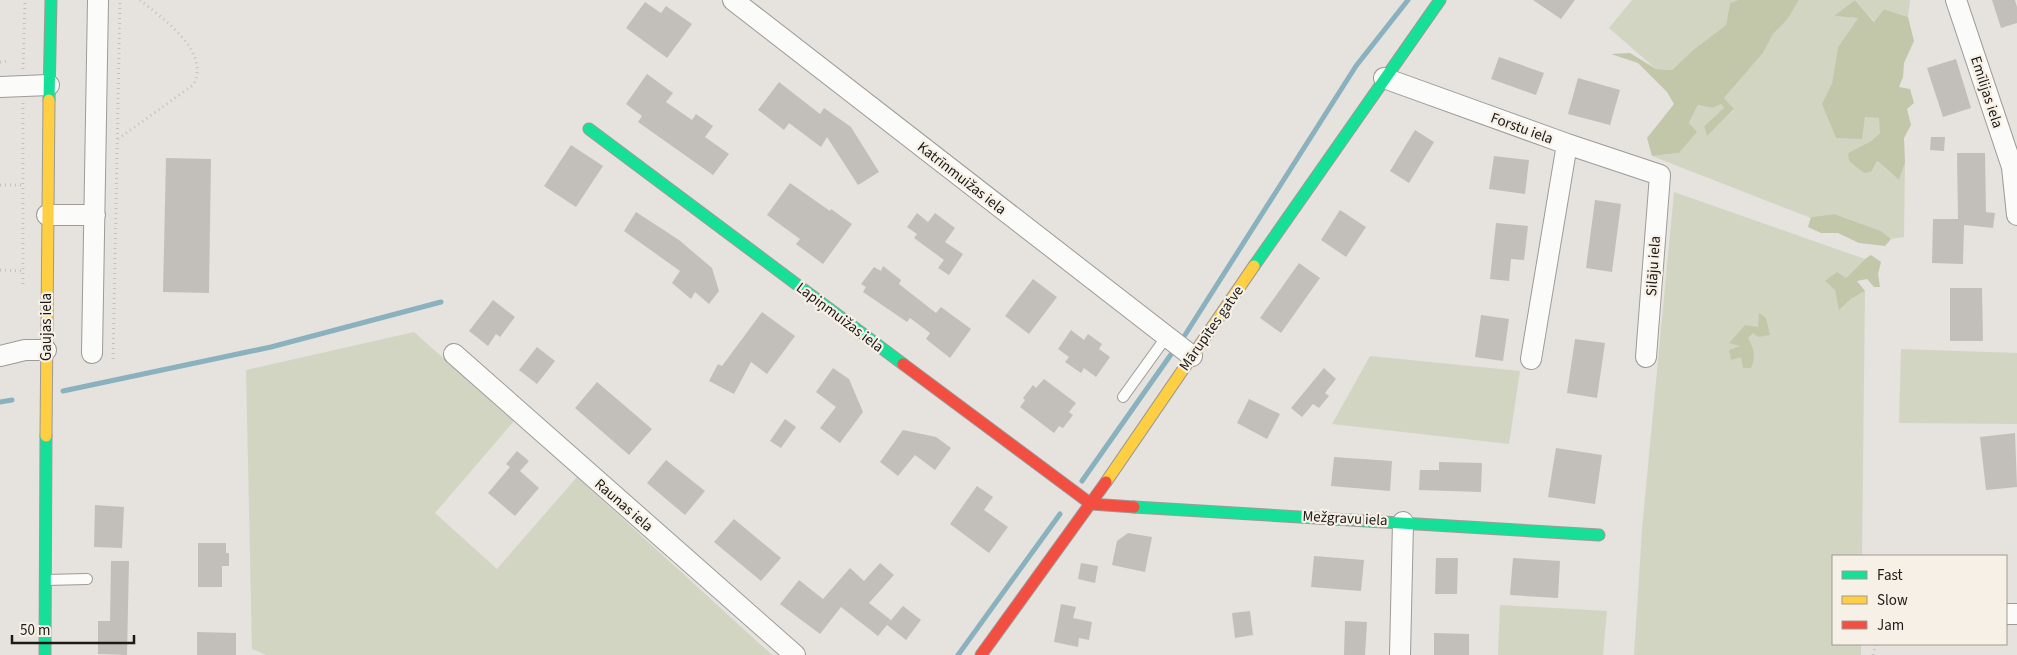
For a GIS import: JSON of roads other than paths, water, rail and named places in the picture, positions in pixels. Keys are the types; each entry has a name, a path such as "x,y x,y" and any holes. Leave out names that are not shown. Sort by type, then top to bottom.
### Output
{"street":[{"name":"Gaujas iela","path":"45,655 47,215 51,0"},
{"path":"92,353 98,0"},
{"name":"Katrīnmuižas iela","path":"733,0 1192,356"},
{"name":"Mārupītes gatve","path":"981,655 1091,504 1384,78 1440,0"},
{"name":"Emīlijas iela","path":"1956,0 2012,167 2017,215"},
{"name":"Forstu iela","path":"1384,78 1567,144 1660,175"},
{"path":"0,87 49,85"},
{"name":"Lapiņmuižas iela","path":"589,129 1091,504"},
{"path":"1531,359 1567,144"},
{"name":"Silāju iela","path":"1646,357 1660,175"},
{"path":"47,215 95,216"},
{"path":"0,356 25,350 46,350"},
{"name":"Raunas iela","path":"454,354 795,655"},
{"name":"Mežgravu iela","path":"1091,504 1598,535"},
{"path":"1400,655 1403,522"}],"lane":[{"path":"1123,397 1167,336"},
{"path":"45,580 87,579"}],"waterway":[{"path":"1185,335 1356,66 1408,0"},
{"path":"63,391 271,347 441,302"},
{"path":"1082,481 1172,353"},
{"path":"0,402 12,400"},
{"path":"958,655 1060,514"}]}
